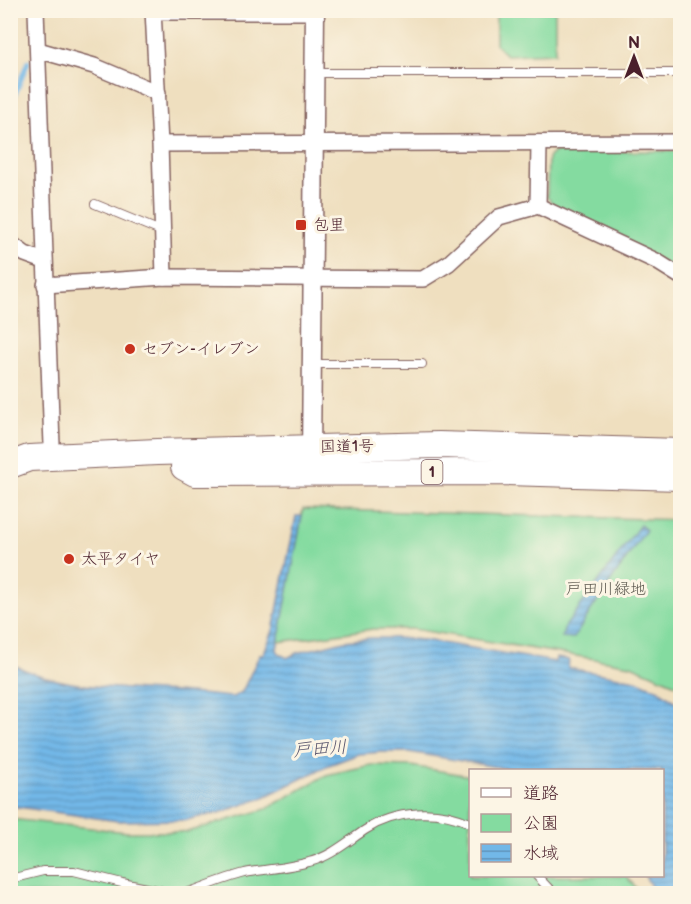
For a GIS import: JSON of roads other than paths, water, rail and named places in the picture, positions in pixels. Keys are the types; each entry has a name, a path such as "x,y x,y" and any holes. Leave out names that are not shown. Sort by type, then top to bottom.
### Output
{"highway":[{"name":"1","path":"342,447 412,431 483,431 681,438"},
{"name":"国道1号","path":"12,464 29,470 184,467 311,456 342,447 681,464"},
{"name":"国道1号","path":"12,464 29,458 157,452 311,456 454,452 681,452"},
{"name":"1","path":"184,467 195,473 506,472 681,477"}],"street":[{"path":"36,10 52,446"},
{"path":"164,278 153,11 315,11 311,456"},
{"path":"38,50 94,66 158,93"},
{"path":"538,206 539,142"},
{"path":"160,144 681,142"},
{"path":"45,285 164,278 423,279 449,263 499,217 538,206 656,261 681,276"},
{"path":"10,243 25,254 44,261"}],"lane":[{"path":"315,74 681,73"},
{"path":"95,204 163,232"},
{"path":"312,364 422,364"},
{"path":"184,894 243,874 310,862 330,854 368,828 391,817 413,813 443,814 469,822"},
{"path":"10,879 43,871 74,871 177,894"},
{"path":"538,877 554,894"}],"water":[{"name":"戸田川","path":"296,516 302,516 277,649 287,658 297,653 344,641 371,638 424,640 555,662 556,658 569,660 568,668 636,680 659,690 680,705 680,893 655,893 646,877 664,877 664,769 509,769 409,752 381,752 359,754 329,765 262,798 219,813 185,820 118,821 11,806 11,664 48,678 84,685 233,697 242,692 260,654 263,655 273,631"},
{"path":"640,525 646,530 574,638 562,637 565,627"}],"waterway":[{"path":"10,106 28,62"}],"place":[{"name":"包里","path":"301,225"},
{"name":"セブン-イレブン","path":"130,349"},
{"name":"太平タイヤ","path":"69,559"}],"park label":[{"name":"戸田川緑地","path":"606,589"}]}
